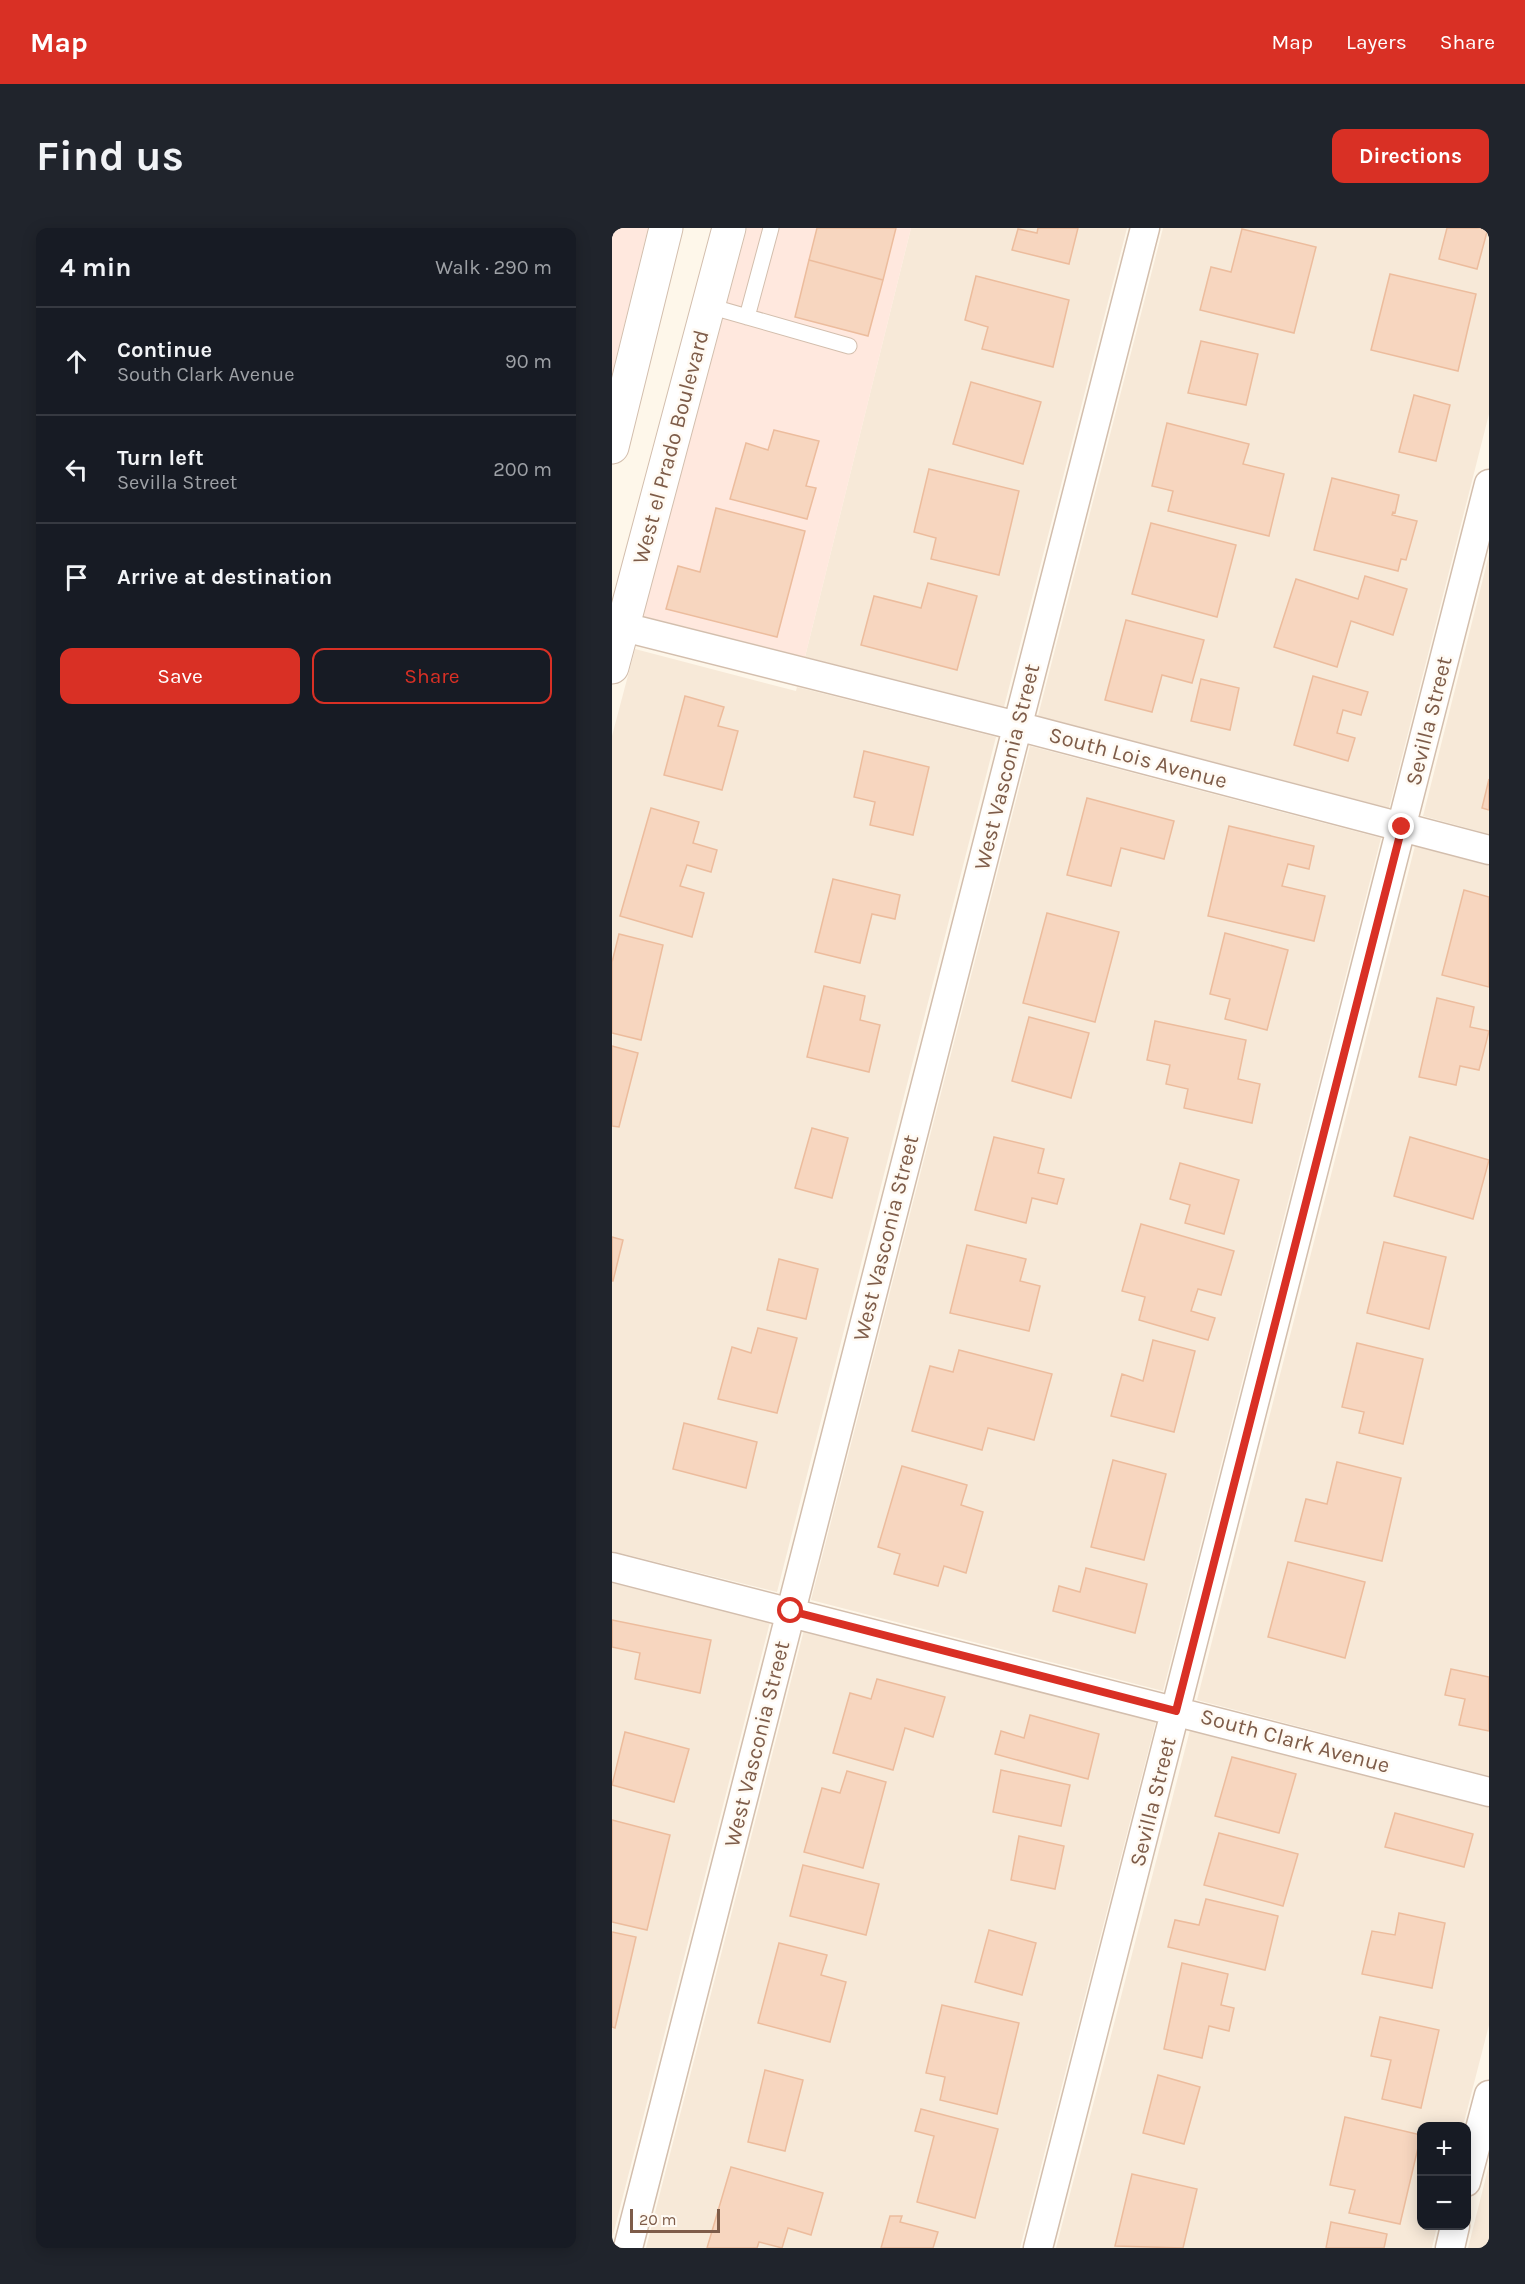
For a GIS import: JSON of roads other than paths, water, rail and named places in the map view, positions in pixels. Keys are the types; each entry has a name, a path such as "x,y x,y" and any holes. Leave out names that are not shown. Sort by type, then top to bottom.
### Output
{"street":[{"path":"612,447 666,228"},
{"name":"West el Prado Boulevard","path":"612,667 617,626 709,306 729,228"},
{"name":"West Vasconia Street","path":"628,2248 1145,228"},
{"name":"Sevilla Street","path":"1038,2248 1489,484"},
{"name":"South Lois Avenue","path":"617,626 1017,726 1489,850"},
{"name":"South Clark Avenue","path":"612,1567 791,1611 1489,1792"},
{"path":"1469,2176 1489,2095"},
{"path":"1450,2248 1454,2230"}],"lane":[{"path":"747,317 771,228"},
{"path":"709,306 849,346"}]}
